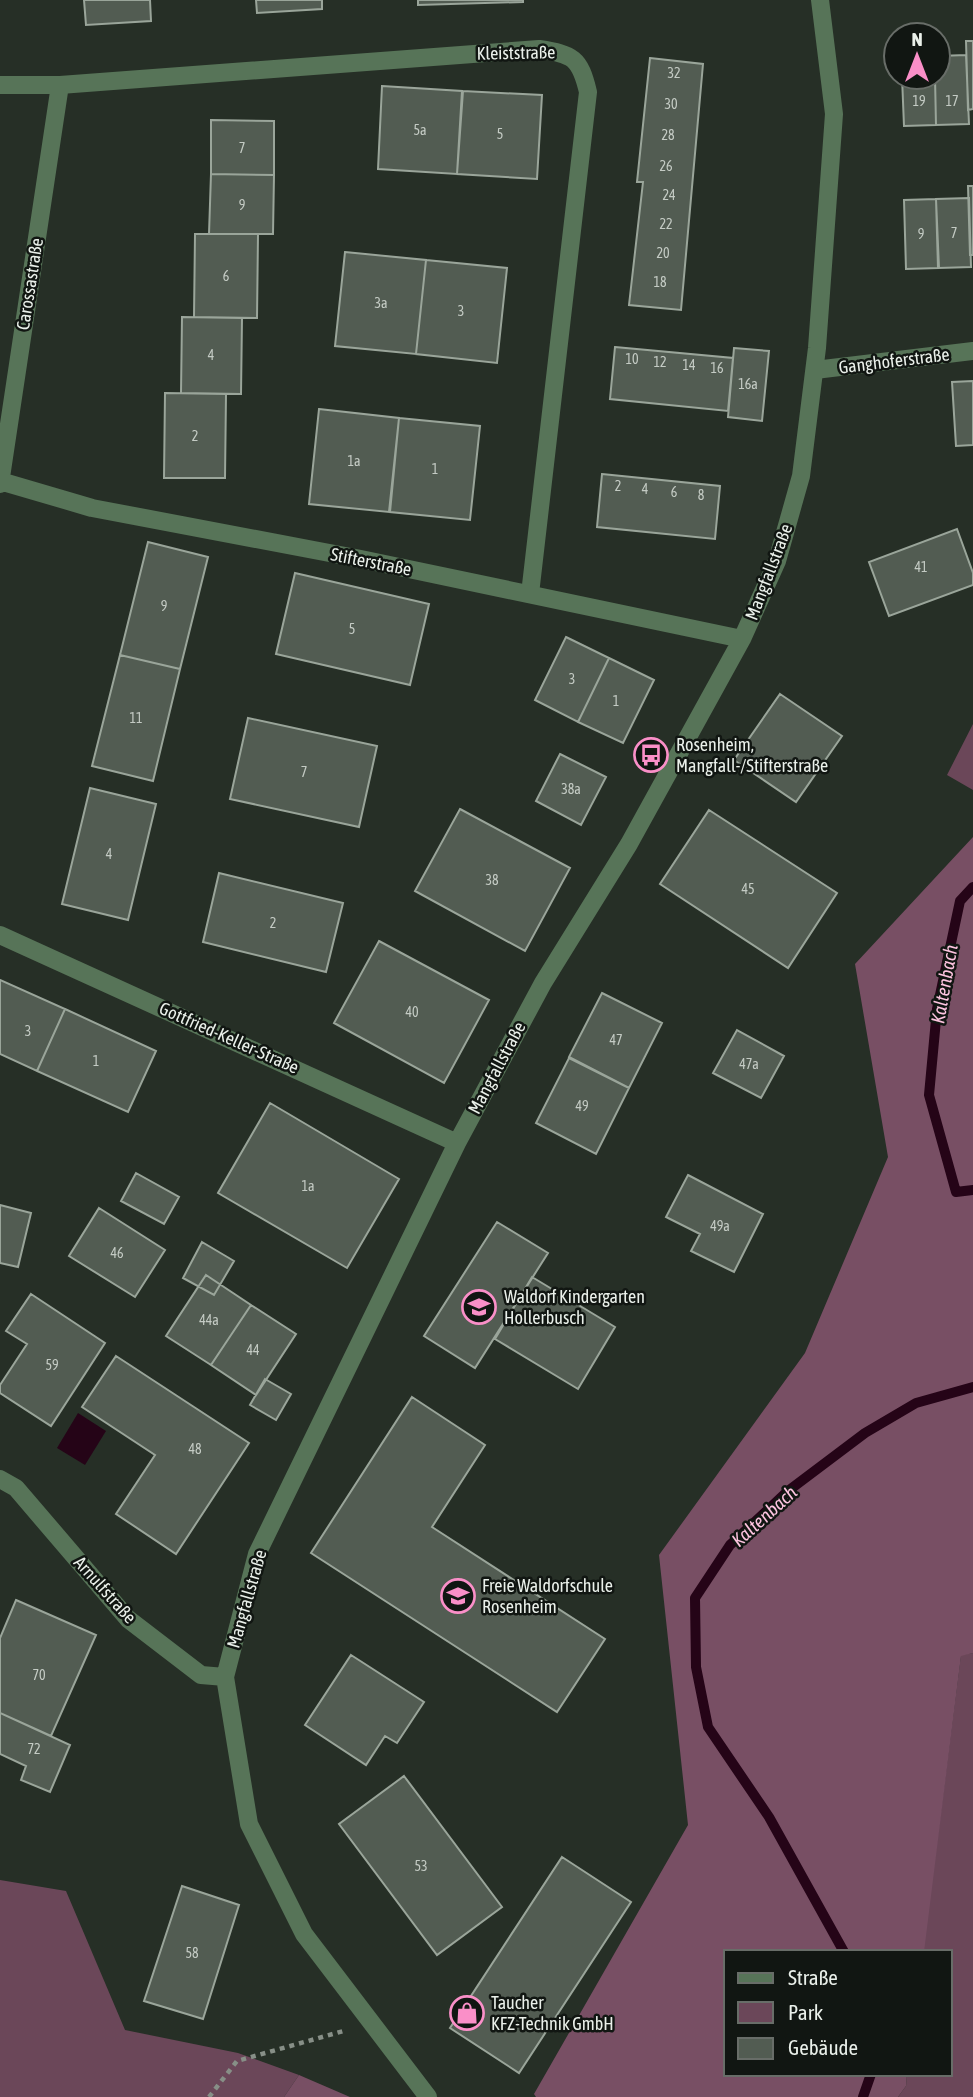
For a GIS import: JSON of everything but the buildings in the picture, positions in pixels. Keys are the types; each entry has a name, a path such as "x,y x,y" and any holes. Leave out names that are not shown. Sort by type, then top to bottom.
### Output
{"street":[{"name":"Mangfallstraße","path":"428,2097 304,1934 249,1824 225,1677 257,1554 457,1143 543,983 629,844 742,639 777,561 794,505 815,370 834,114 820,0"},
{"name":"Kleiststraße","path":"0,85 60,85 539,49 565,53 578,62 588,92 530,594"},
{"name":"Carossastraße","path":"0,482 60,85"},
{"name":"Ganghoferstraße","path":"815,370 973,351"},
{"name":"Stifterstraße","path":"0,482 92,508 530,594 742,639"},
{"name":"Gottfried-Keller-Straße","path":"0,935 457,1143"},
{"name":"Arnulfstraße","path":"0,1479 16,1488 128,1619 201,1675 225,1677"}],"path":[{"path":"209,2097 237,2061 269,2049 338,2034 369,2019"}],"green space":[{"path":"973,724 973,790 947,775"},
{"path":"973,1653 973,2097 898,2097 906,2086 907,2076 952,2076 952,1950 923,1950 961,1655"},
{"path":"0,1880 66,1891 125,2030 238,2053 299,2075 284,2097 0,2097"}],"shaded area":[{"path":"973,837 973,1653 961,1656 924,1950 724,1950 724,2076 907,2076 906,2086 898,2097 536,2097 534,2094 688,1825 659,1555 805,1353 888,1157 855,964"},
{"path":"78,1413 106,1431 85,1465 57,1448"},
{"path":"299,2075 350,2097 284,2097"}],"waterway":[{"name":"Kaltenbach","path":"973,887 960,901 937,1009 929,1095 956,1192 973,1190"},
{"name":"Kaltenbach","path":"843,1950 769,1817 708,1727 696,1667 695,1598 730,1545 788,1491 865,1433 916,1403 973,1387"},
{"name":"Kaltenbach","path":"863,2097 870,2076"}],"place":[{"name":"Rosenheim, Mangfall-/Stifterstraße","path":"651,755"},
{"name":"Waldorf Kindergarten Hollerbusch","path":"479,1307"},
{"name":"Freie Waldorfschule Rosenheim","path":"458,1596"},
{"name":"Taucher KFZ-Technik GmbH","path":"467,2013"}]}
